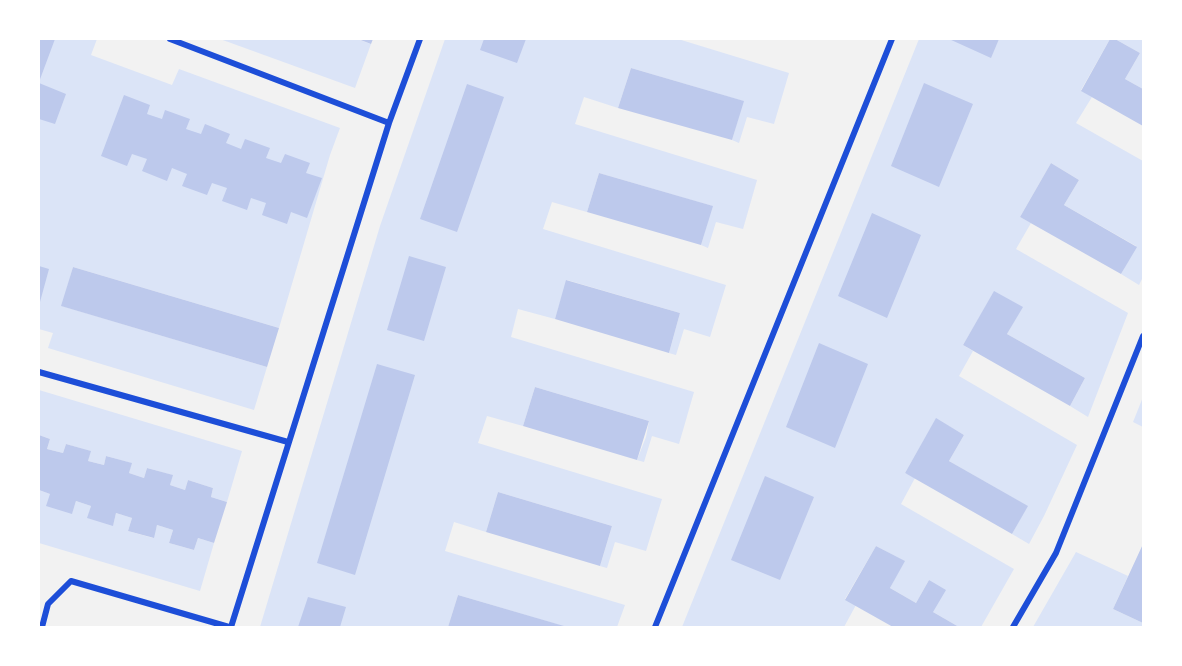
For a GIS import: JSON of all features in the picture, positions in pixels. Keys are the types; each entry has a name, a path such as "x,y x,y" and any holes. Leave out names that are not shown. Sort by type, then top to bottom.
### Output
{"street":[{"path":"170,39 389,123"},
{"path":"42,627 48,604 71,581 230,627 389,123 420,39"},
{"path":"655,627 892,39"},
{"path":"1013,627 1056,553 1143,336"},
{"path":"39,372 288,442"}],"shaded area":[{"path":"39,39 97,39 91,55 172,85 179,69 340,128 279,328 73,267 62,306 267,367 254,410 48,348 53,333 39,329"},
{"path":"220,39 357,39 371,44 355,88"},
{"path":"445,39 678,39 789,73 774,124 747,117 739,143 732,140 743,101 631,68 618,108 584,97 575,124 757,180 743,229 716,222 708,248 701,245 712,206 599,173 587,212 552,202 543,229 726,285 710,337 684,329 676,355 669,353 680,313 567,280 555,319 518,309 511,337 694,392 679,444 652,436 644,462 637,460 646,437 649,421 535,387 523,426 487,416 478,443 662,499 646,551 615,542 607,568 600,566 612,526 498,492 486,532 454,522 445,551 625,605 617,627 566,627 458,595 448,627 260,627 380,226"},
{"path":"919,39 1110,39 1081,90 1092,97 1076,123 1143,161 1143,277 1139,285 1121,274 1136,246 1064,205 1079,180 1051,163 1020,217 1031,223 1016,249 1128,313 1088,417 1070,406 1085,378 1007,334 1022,307 994,292 963,345 973,351 959,376 1077,445 1029,544 1012,534 1027,506 949,461 964,435 936,419 905,473 915,478 901,504 1014,569 981,627 959,627 933,612 929,580 916,603 890,588 904,561 876,546 845,599 856,605 844,627 682,627"},
{"path":"1115,39 1143,39 1143,89 1125,79 1140,53"},
{"path":"39,390 242,451 227,502 211,497 213,488 188,480 185,490 170,485 172,475 147,468 144,478 129,473 131,463 106,456 104,465 88,461 90,451 66,444 63,453 47,449 50,439 39,435"},
{"path":"1143,397 1143,427 1133,422"},
{"path":"39,490 50,494 72,513 76,501 91,506 88,518 113,525 116,513 132,518 128,531 153,538 157,525 173,530 169,543 194,550 198,538 214,543 200,591 39,543"},
{"path":"1076,552 1128,576 1113,609 1143,623 1143,627 1033,627"}],"building":[{"path":"39,39 55,39 39,82"},
{"path":"358,39 373,39 371,44"},
{"path":"484,39 526,39 517,63 480,50"},
{"path":"949,39 999,39 991,58"},
{"path":"1110,39 1115,39 1140,53 1125,79 1143,89 1143,126 1081,91"},
{"path":"631,68 744,101 732,140 618,108"},
{"path":"39,83 66,94 55,124 39,119"},
{"path":"924,83 973,104 939,187 891,166"},
{"path":"467,84 504,97 457,232 420,219"},
{"path":"124,95 150,105 147,114 162,119 165,110 190,119 186,129 201,134 205,124 230,134 226,143 241,149 245,139 270,148 266,158 281,163 285,154 310,163 306,173 322,178 307,218 291,212 287,224 262,215 266,203 251,198 247,210 222,201 227,188 212,183 207,195 182,186 187,174 172,168 167,181 142,171 147,159 132,154 127,166 101,156"},
{"path":"1051,163 1079,180 1064,205 1137,247 1121,274 1020,217"},
{"path":"599,173 713,206 701,245 587,212"},
{"path":"872,213 921,235 887,318 838,296"},
{"path":"409,256 446,267 424,341 387,330"},
{"path":"39,266 49,269 40,302 39,302"},
{"path":"73,267 279,328 267,367 61,306"},
{"path":"566,280 680,313 669,353 555,319"},
{"path":"994,291 1023,307 1007,334 1085,378 1070,406 963,345"},
{"path":"819,343 868,364 835,448 786,427"},
{"path":"377,364 415,375 355,575 317,563"},
{"path":"535,387 649,421 637,460 523,426"},
{"path":"936,418 964,435 949,461 1028,506 1012,534 905,473"},
{"path":"39,435 50,439 47,449 63,453 66,444 91,451 88,461 104,465 106,456 132,463 129,473 144,478 147,468 173,475 170,485 185,490 188,480 213,488 211,497 227,502 214,543 198,538 194,550 169,543 173,530 157,525 154,538 128,531 132,518 116,513 113,526 87,518 91,506 76,501 72,514 46,506 50,494 39,490"},
{"path":"765,476 814,497 780,580 731,560"},
{"path":"498,492 612,526 600,566 486,532"},
{"path":"1143,544 1143,623 1113,609"},
{"path":"876,546 905,561 890,588 916,603 929,580 946,590 933,612 959,627 893,627 845,600"},
{"path":"458,595 564,626 564,627 448,627"},
{"path":"308,597 346,607 340,627 298,627"}]}
